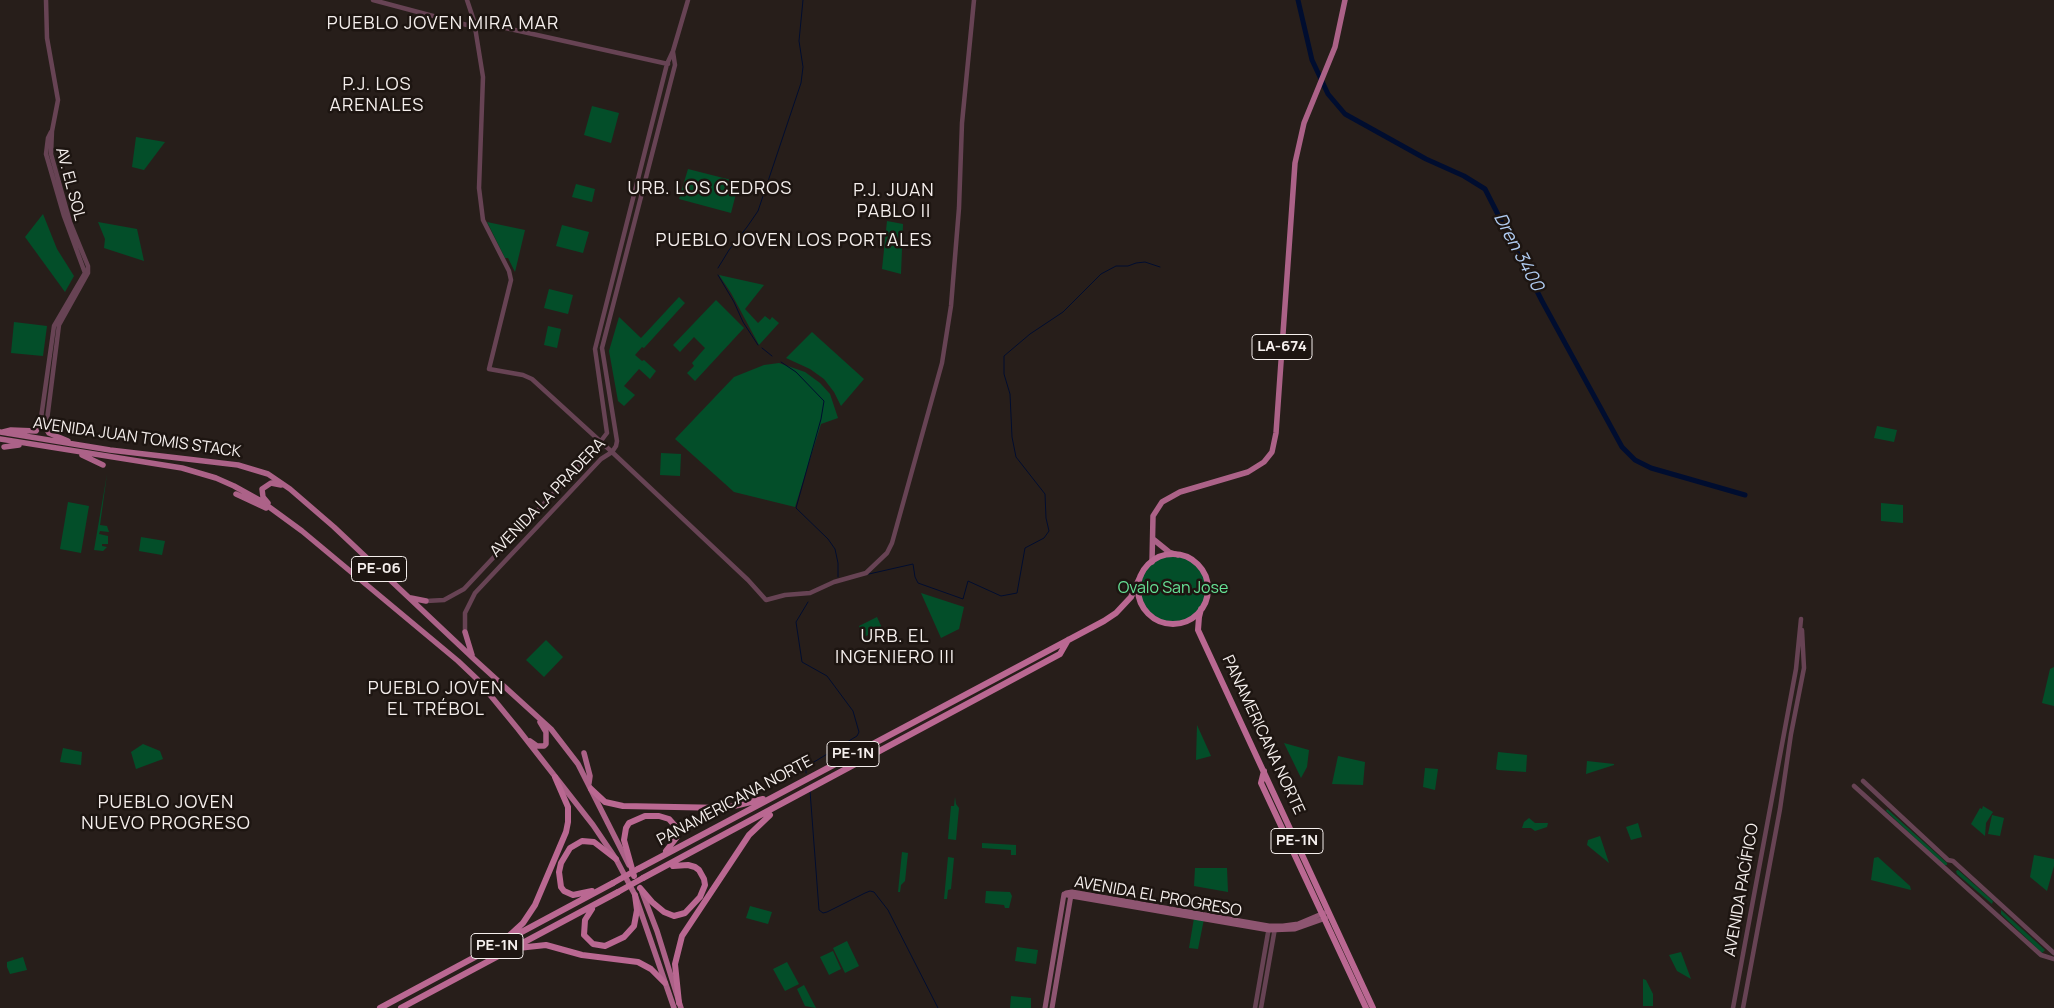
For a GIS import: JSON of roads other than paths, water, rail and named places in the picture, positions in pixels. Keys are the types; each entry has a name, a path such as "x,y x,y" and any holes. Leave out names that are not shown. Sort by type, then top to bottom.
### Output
{"highway":[{"path":"1152,562 1167,555 1178,555"},
{"name":"PE-1N","path":"1178,555 1196,563 1206,579 1207,598 1202,610"},
{"name":"PE-1N","path":"1141,575 1152,562"},
{"path":"1141,575 1138,587 1140,600 1146,612 1155,620 1168,624 1180,624 1202,610"},
{"name":"PANAMERICANA NORTE","path":"380,1008 1116,613 1131,597 1141,575"},
{"name":"PANAMERICANA NORTE","path":"1202,610 1199,617 1198,630 1264,771 1366,1008"},
{"name":"PANAMERICANA NORTE","path":"401,1008 781,806 1060,654 1068,640"},
{"name":"PANAMERICANA NORTE","path":"1264,771 1261,783 1373,1008"},
{"path":"501,944 523,923 535,905 566,832 568,807 555,777"},
{"path":"590,787 605,802 631,807 726,808 779,794"},
{"path":"678,1006 675,964 682,936 749,835 781,806"},
{"path":"634,876 624,840 626,828 634,820 652,816 665,818 673,823 676,827 677,837 661,856"},
{"path":"603,889 579,895 564,891 559,881 561,863 570,848 582,842 594,842 616,859"},
{"path":"640,888 658,908 669,915 680,915 690,909 703,890 704,879 702,874 699,870 688,865 666,867"},
{"path":"596,904 587,914 584,935 593,944 606,946 624,937 634,926 637,910 635,895"},
{"path":"514,948 546,945 582,955 638,962 651,969 665,983"}],"main road":[{"name":"LA-674","path":"1152,562 1153,516 1157,508 1168,497 1248,472 1264,462 1272,452 1276,433 1295,163 1304,123 1324,76 1339,32 1345,0"},
{"path":"0,433 11,430 36,431 43,427 49,433 72,443"},
{"name":"AVENIDA JUAN TOMIS STACK","path":"0,433 238,464 268,474 290,489 329,522 474,659 529,708 566,747 590,787 640,888 657,931 678,1006"},
{"name":"AVENIDA JUAN TOMIS STACK","path":"0,433 52,448 182,468 200,473 248,493 282,516 458,661 477,678 518,729 593,825 616,859 635,895 665,983 678,1006"},
{"path":"4,447 13,445 52,448"},
{"path":"65,450 103,465"},
{"path":"282,516 265,500 261,493 262,489 272,483 290,489"},
{"path":"236,494 282,516"},
{"path":"1153,539 1169,552 1178,555"},
{"name":"PE-06","path":"410,598 426,601"},
{"name":"PE-06","path":"465,632 474,659"},
{"path":"518,729 537,746 544,746 546,744 546,732 529,708"},
{"path":"584,752 590,776 590,787"},
{"name":"AVENIDA EL PROGRESO","path":"1045,1008 1064,894 1272,928 1298,924 1327,914"},
{"path":"1052,1008 1071,894"}],"street":[{"name":"AV. EL SOL","path":"43,427 54,326 85,273 64,216 46,154 48,138 52,131 58,100 47,38 46,0"},
{"path":"373,0 467,25 474,21 675,65"},
{"path":"467,0 474,21 483,77 479,188 483,220 506,264 511,280 489,369 532,379 748,580 766,600 785,595 810,593 834,582 866,572 887,553 892,543 942,363 951,300 959,208 962,123 974,0"},
{"name":"AVENIDA LA PRADERA","path":"426,601 444,600 464,589 601,442 607,433 594,349 667,64 673,51 688,0"},
{"name":"AVENIDA LA PRADERA","path":"465,632 465,613 475,593 586,475 612,452 617,442 602,348 675,65 673,51"},
{"path":"607,433 616,433"},
{"path":"578,467 586,475"},
{"name":"AVENIDA PACÍFICO","path":"1733,1008 1796,669 1801,619 1804,668 1743,1008"},
{"path":"1863,782 2054,953"},
{"path":"1854,786 2042,955 2054,959"},
{"path":"1255,1008 1272,928"},
{"path":"1261,1008 1272,928"}],"waterway":[{"path":"718,268 758,211 801,83 803,67 799,41 803,0"},
{"name":"Dren 3400","path":"1298,0 1312,60 1328,94 1345,114 1426,159 1464,176 1485,189 1542,301 1622,447 1635,460 1651,468 1745,495"},
{"path":"869,574 913,564 918,583 963,599 968,581 1001,596 1017,593 1025,548 1044,538 1049,531 1046,518 1045,494 1016,457 1012,437 1010,394 1004,374 1004,356 1030,334 1063,312 1101,274 1116,266 1128,266 1136,263 1145,262 1160,267"},
{"path":"718,275 743,322 758,345"},
{"path":"762,348 772,356"},
{"path":"781,362 796,372 824,401 821,419 796,508 828,539 835,549 838,577"},
{"path":"806,773 806,768 809,765 857,736 859,732 853,711 827,676 802,662 796,622 808,602"},
{"path":"810,791 819,910 823,913 827,912 865,893 874,892 888,910 938,1008"}],"district":[{"name":"PUEBLO JOVEN MIRA MAR","path":"443,24"},
{"name":"P.J. LOS ARENALES","path":"377,95"},
{"name":"URB. LOS CEDROS","path":"710,189"},
{"name":"P.J. JUAN PABLO II","path":"894,201"},
{"name":"PUEBLO JOVEN LOS PORTALES","path":"794,241"},
{"name":"URB. EL INGENIERO III","path":"895,648"},
{"name":"PUEBLO JOVEN EL TRÉBOL","path":"436,700"},
{"name":"PUEBLO JOVEN NUEVO PROGRESO","path":"166,813"}],"park label":[{"name":"Ovalo San Jose","path":"1173,589"}]}
